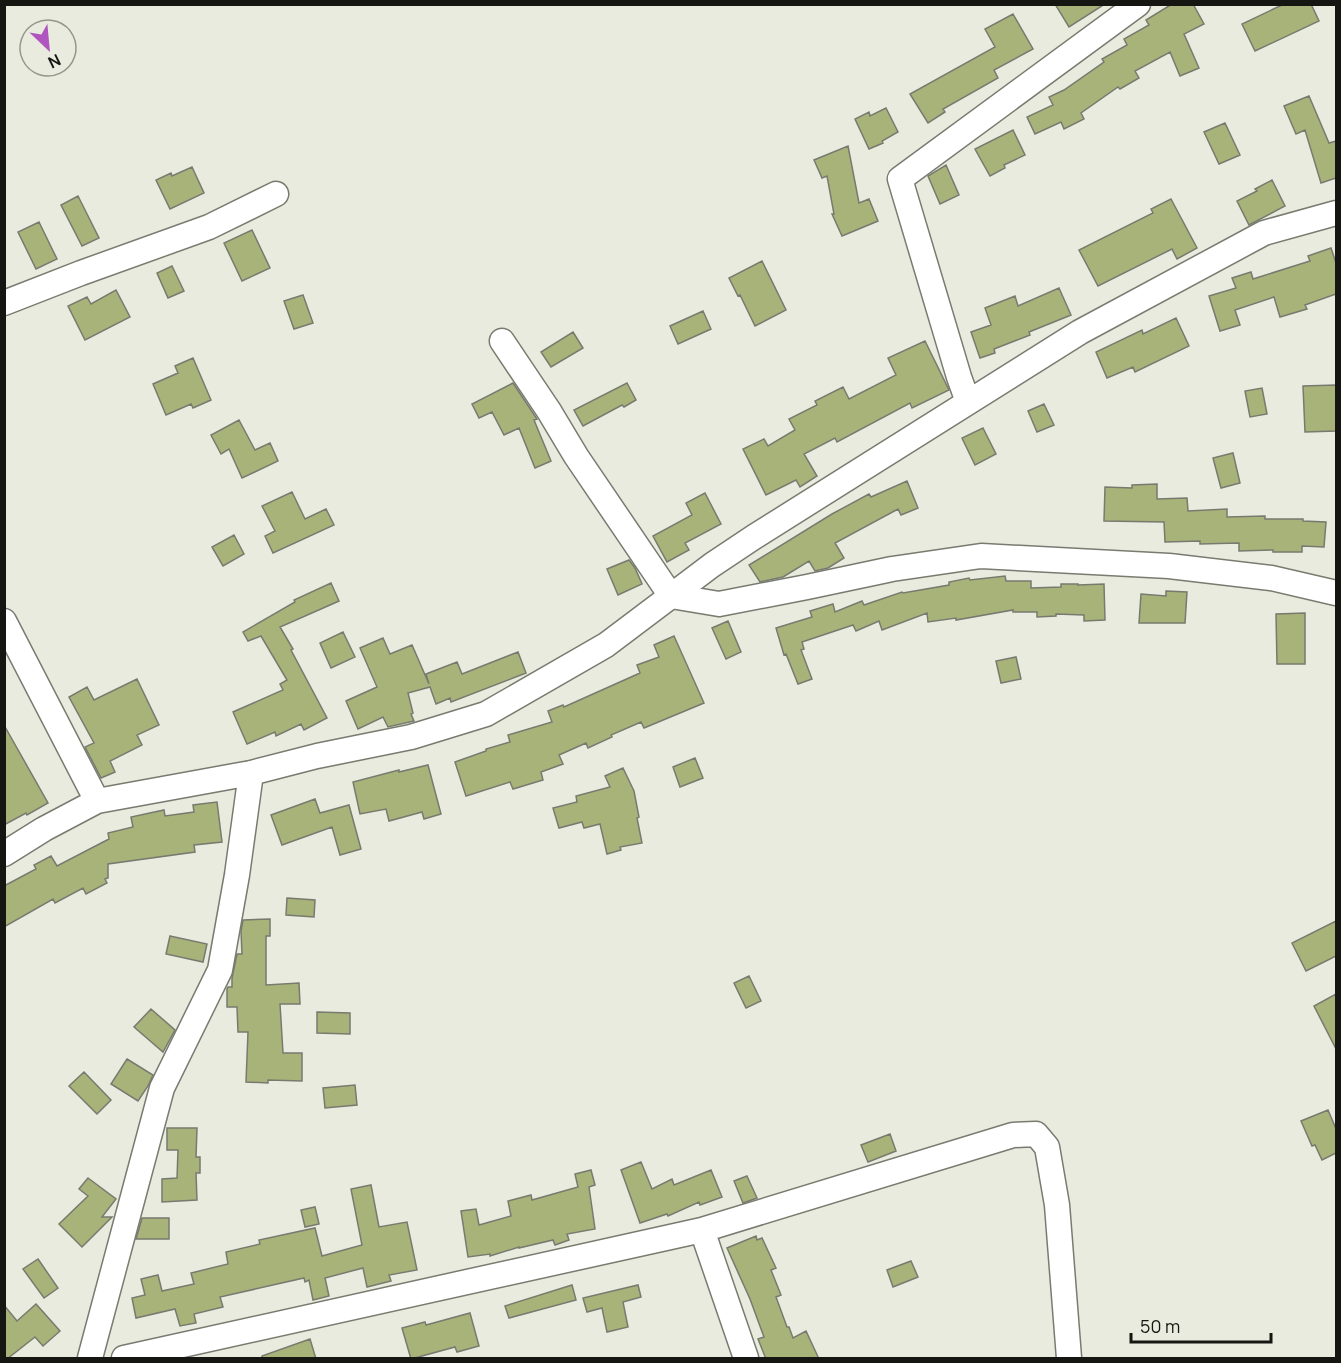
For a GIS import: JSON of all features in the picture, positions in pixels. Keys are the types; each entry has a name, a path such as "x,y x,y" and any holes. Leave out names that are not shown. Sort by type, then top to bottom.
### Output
{"street":[{"path":"968,402 900,179 1138,4"},
{"path":"4,303 208,227 276,194"},
{"path":"4,854 97,801 251,773 317,756 411,737 486,714 606,645 712,565 754,537 1080,332 1264,233 1336,213"},
{"path":"501,341 671,596 719,604 892,569 981,556 1169,566 1271,578 1336,593"},
{"path":"4,621 97,801"},
{"path":"90,1359 162,1088 220,970 237,875 251,773"},
{"path":"124,1359 702,1230 1013,1135 1036,1134 1047,1147 1057,1205 1070,1359"},
{"path":"702,1230 746,1359"}],"building":[{"path":"1055,4 1105,4 1069,27"},
{"path":"1172,4 1193,4 1204,24 1184,34 1199,68 1180,76 1170,52 1135,71 1139,78 1120,89 1118,87 1081,113 1084,119 1064,129 1061,122 1035,134 1027,117 1053,105 1049,97 1064,90 1104,62 1102,59 1127,45 1124,39 1149,25 1146,20"},
{"path":"1284,4 1311,4 1319,21 1255,51 1242,24"},
{"path":"1013,14 1033,49 994,70 998,78 943,109 945,112 928,123 910,94 995,47 985,29"},
{"path":"1309,96 1329,143 1336,141 1336,178 1321,183 1305,130 1296,134 1284,106"},
{"path":"886,108 898,132 882,141 883,143 869,149 855,119 869,112 870,116"},
{"path":"1225,123 1240,155 1219,164 1204,132"},
{"path":"1013,130 1025,155 1004,165 1005,168 990,176 975,149"},
{"path":"848,146 859,203 869,199 878,221 842,236 832,214 834,214 827,176 822,178 814,160"},
{"path":"946,165 959,195 940,204 928,176"},
{"path":"192,167 204,193 170,209 156,180"},
{"path":"1272,180 1285,206 1249,225 1237,201"},
{"path":"78,196 99,238 82,246 61,205"},
{"path":"1171,199 1197,248 1177,259 1172,249 1098,286 1079,250 1153,213 1151,209"},
{"path":"39,222 57,259 36,269 18,232"},
{"path":"252,230 270,268 242,281 224,243"},
{"path":"1331,248 1336,263 1336,294 1305,305 1307,309 1280,317 1274,297 1235,310 1240,325 1220,331 1209,296 1236,288 1232,278 1251,272 1253,279 1310,261 1308,256"},
{"path":"762,261 786,310 755,326 729,278"},
{"path":"172,266 184,291 168,298 157,273"},
{"path":"1059,288 1071,315 1029,332 1030,335 994,349 995,353 980,358 971,332 991,325 985,308 1015,296 1018,306"},
{"path":"116,290 130,317 85,340 68,306 87,297 91,304"},
{"path":"303,295 313,323 294,329 284,301"},
{"path":"703,311 711,329 678,344 670,326"},
{"path":"1176,318 1189,346 1135,372 1133,367 1107,378 1096,352 1142,330 1143,334"},
{"path":"573,332 583,348 551,367 541,352"},
{"path":"925,341 949,390 912,408 910,403 837,442 835,438 804,454 817,476 800,487 796,480 766,495 743,449 764,439 768,446 795,430 789,419 817,405 815,401 843,387 849,399 896,375 888,358"},
{"path":"193,358 211,400 193,408 191,404 166,415 153,384 178,373 175,366"},
{"path":"513,383 537,419 534,420 551,461 535,468 519,428 504,435 492,412 479,418 472,404"},
{"path":"627,383 636,400 583,426 574,410"},
{"path":"1336,385 1336,431 1305,432 1303,386"},
{"path":"1262,388 1267,414 1250,417 1245,391"},
{"path":"1044,404 1054,425 1037,432 1028,411"},
{"path":"239,420 255,450 270,443 278,461 242,478 229,449 221,454 211,435"},
{"path":"983,428 996,454 975,465 962,438"},
{"path":"1233,453 1240,483 1221,488 1213,458"},
{"path":"907,481 918,508 901,515 898,509 835,543 844,558 828,568 815,571 809,561 783,577 760,582 749,565 869,494 871,497"},
{"path":"1157,484 1157,499 1187,498 1188,511 1227,509 1227,517 1265,516 1265,519 1303,519 1303,521 1326,522 1324,547 1302,546 1302,552 1239,551 1239,543 1165,542 1164,522 1104,521 1105,487 1132,488 1132,485"},
{"path":"292,492 305,519 326,509 334,525 273,553 265,536 275,531 262,506"},
{"path":"705,493 721,524 685,543 689,550 667,562 653,536 692,515 686,503"},
{"path":"234,535 244,554 223,566 212,547"},
{"path":"629,560 642,584 618,595 607,569"},
{"path":"1005,576 1006,581 1031,581 1031,588 1061,587 1061,584 1104,584 1105,620 1084,621 1084,615 1056,614 1056,616 1037,617 1037,612 1013,612 1013,610 956,620 956,618 928,622 927,613 882,630 879,621 856,631 853,625 802,642 804,649 801,650 812,679 798,684 786,654 784,655 776,628 812,617 810,611 833,604 835,612 862,601 864,605 902,592 949,585 949,582 969,578 970,580"},
{"path":"331,583 339,601 280,627 327,718 304,730 301,724 276,736 275,732 247,744 233,712 283,690 280,684 287,680 261,636 248,641 243,632 295,602 294,600"},
{"path":"1166,591 1187,592 1185,623 1139,623 1141,594 1166,596"},
{"path":"1305,613 1305,664 1277,664 1276,614"},
{"path":"728,621 741,652 726,659 712,628"},
{"path":"343,632 355,657 331,668 320,643"},
{"path":"674,636 704,703 644,728 641,722 588,748 586,743 559,755 563,764 541,772 543,780 513,789 510,782 466,796 455,762 510,742 508,735 552,722 548,711 563,705 564,707 640,673 637,665 659,657 654,645"},
{"path":"383,638 390,654 412,645 429,684 426,674 457,662 462,674 518,652 526,673 451,702 450,698 436,704 430,687 408,693 414,721 388,727 383,717 358,729 346,701 377,687 360,648"},
{"path":"1016,657 1021,679 1001,683 996,661"},
{"path":"137,679 159,725 137,735 142,745 110,761 115,772 101,778 85,747 94,743 69,697 87,687 94,700"},
{"path":"4,725 48,803 4,825"},
{"path":"695,758 703,778 680,787 673,767"},
{"path":"428,765 441,814 424,819 422,812 389,821 386,809 360,814 353,782"},
{"path":"623,768 634,791 642,843 620,847 621,850 607,854 600,824 584,828 582,822 559,828 553,808 577,802 576,796 610,787 605,776"},
{"path":"315,799 320,813 349,805 361,849 340,855 332,827 282,845 271,815"},
{"path":"217,802 222,842 194,845 195,852 108,864 108,878 105,879 107,883 86,894 83,888 55,903 53,899 4,927 4,886 36,869 34,865 51,856 57,866 109,839 108,833 133,827 131,817 164,810 165,816 194,812 193,805"},
{"path":"287,898 315,900 314,917 286,915"},
{"path":"270,919 270,936 266,936 266,985 299,983 300,1004 280,1004 283,1053 302,1053 302,1081 246,1082 248,1032 238,1032 237,1007 227,1007 227,989 232,987 237,954 242,954 243,920"},
{"path":"1336,921 1336,956 1306,971 1292,943"},
{"path":"170,936 207,944 203,962 166,954"},
{"path":"749,976 761,1001 746,1008 734,983"},
{"path":"1336,994 1336,1049 1314,1006"},
{"path":"151,1009 175,1030 163,1052 134,1027"},
{"path":"317,1012 350,1013 350,1034 317,1033"},
{"path":"127,1059 153,1075 138,1101 111,1084"},
{"path":"84,1072 111,1100 97,1114 69,1086"},
{"path":"355,1085 357,1105 325,1108 323,1088"},
{"path":"1328,1110 1336,1129 1336,1153 1322,1160 1315,1145 1312,1146 1301,1121"},
{"path":"167,1128 197,1128 196,1157 200,1157 200,1173 196,1173 197,1200 162,1202 162,1179 177,1178 178,1150 167,1150"},
{"path":"890,1134 896,1151 868,1162 861,1145"},
{"path":"641,1162 652,1189 672,1179 674,1185 711,1170 722,1197 700,1205 699,1202 668,1216 667,1214 640,1223 621,1170"},
{"path":"591,1170 595,1185 589,1187 595,1229 567,1234 569,1240 555,1245 553,1240 490,1256 490,1254 468,1257 461,1211 476,1209 479,1225 511,1216 508,1201 531,1195 532,1200 578,1187 575,1174"},
{"path":"747,1176 757,1198 743,1203 734,1181"},
{"path":"88,1178 116,1199 102,1217 112,1217 82,1247 59,1224 88,1196 79,1189"},
{"path":"371,1185 379,1227 407,1222 417,1270 389,1275 391,1281 367,1287 363,1268 325,1278 329,1296 313,1300 309,1280 305,1282 304,1278 220,1297 223,1307 194,1314 196,1323 180,1326 175,1309 136,1318 132,1298 145,1295 141,1279 158,1275 162,1291 194,1284 191,1273 228,1264 226,1252 260,1244 259,1240 315,1228 322,1256 362,1245 351,1189"},
{"path":"315,1207 319,1224 305,1227 301,1210"},
{"path":"142,1218 169,1218 169,1239 136,1239"},
{"path":"756,1236 757,1240 762,1238 776,1268 771,1270 781,1295 776,1297 787,1327 793,1338 806,1331 819,1359 766,1359 758,1339 764,1337 727,1248"},
{"path":"38,1259 58,1288 44,1298 23,1269"},
{"path":"911,1261 918,1277 893,1287 887,1270"},
{"path":"572,1285 576,1300 509,1318 505,1306"},
{"path":"638,1285 641,1297 623,1302 628,1327 607,1332 602,1308 587,1312 583,1298"},
{"path":"36,1304 60,1331 43,1346 35,1337 4,1359 4,1305 17,1321"},
{"path":"470,1313 479,1346 457,1352 455,1347 411,1359 402,1328 425,1322 426,1325"},
{"path":"310,1339 316,1359 262,1359 262,1356"}]}
